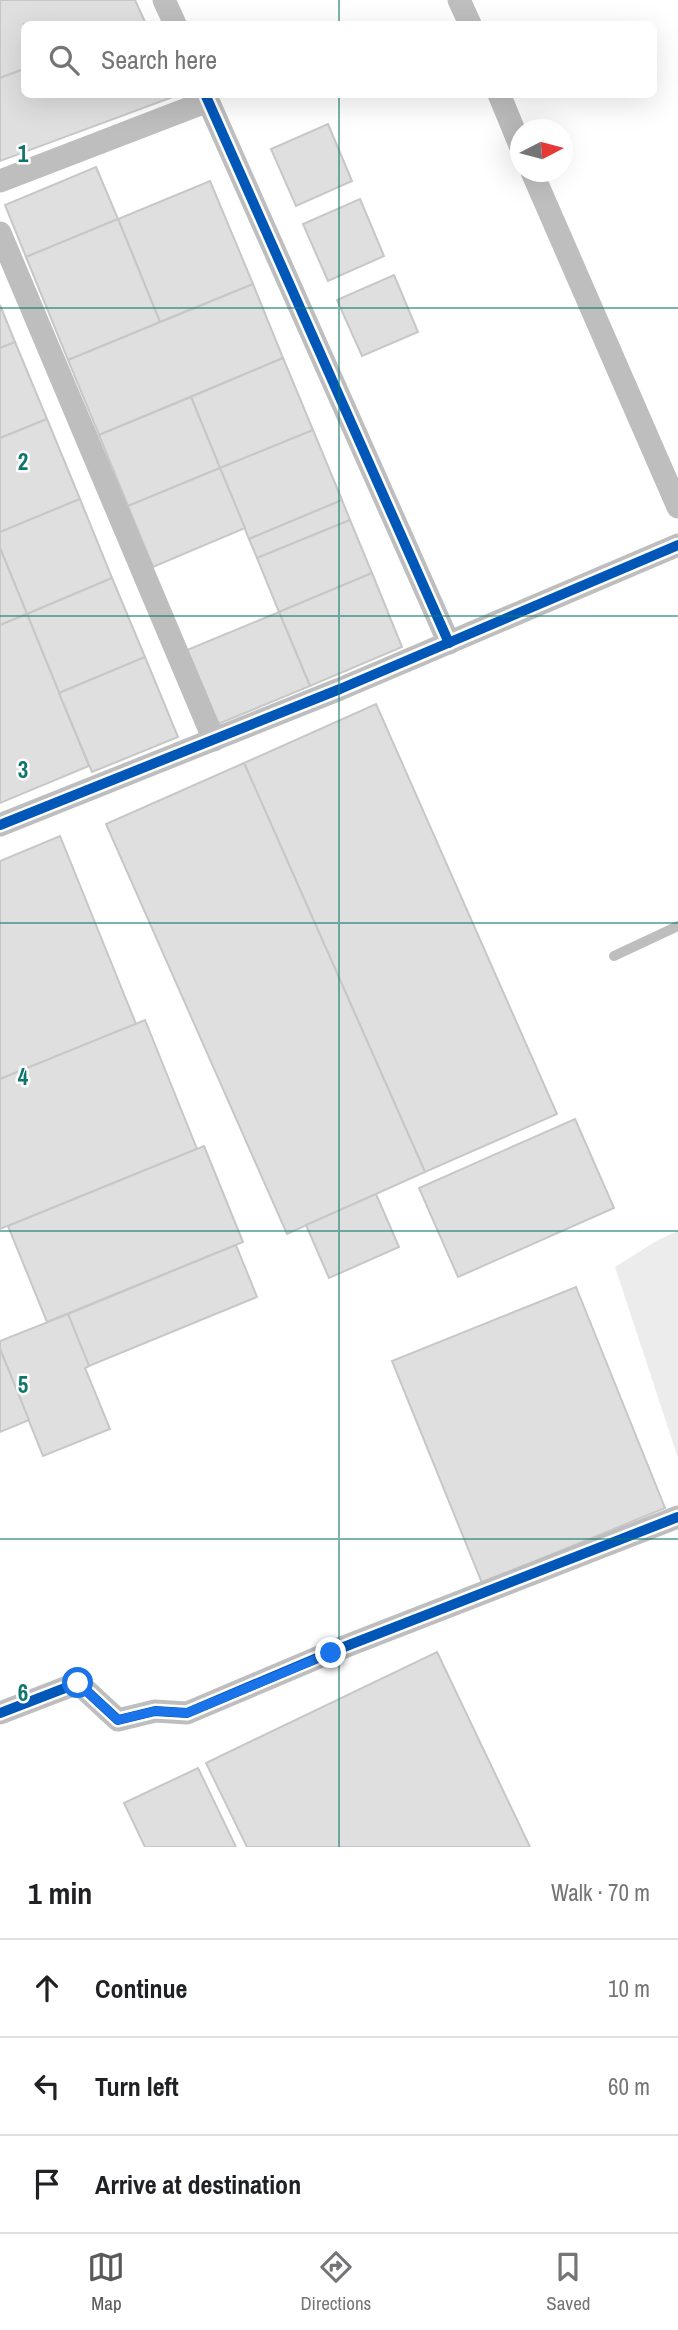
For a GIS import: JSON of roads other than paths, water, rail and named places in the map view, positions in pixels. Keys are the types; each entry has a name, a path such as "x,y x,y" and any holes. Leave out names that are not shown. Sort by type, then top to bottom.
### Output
{"street":[{"path":"164,0 174,21"},
{"path":"459,0 469,21"},
{"path":"0,181 206,98 449,643"},
{"path":"501,98 510,121"},
{"path":"536,182 678,507"},
{"path":"0,233 214,740"},
{"path":"0,825 449,643 678,545"},
{"path":"0,1713 78,1683 118,1720 155,1711 187,1713 331,1653 678,1517"}],"lane":[{"path":"614,956 678,926"}]}
